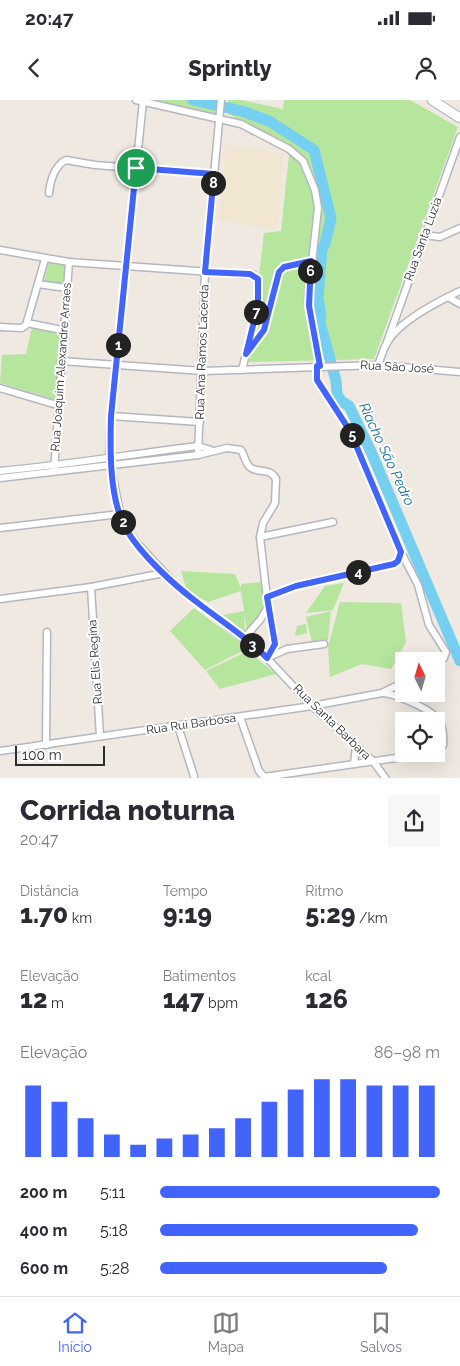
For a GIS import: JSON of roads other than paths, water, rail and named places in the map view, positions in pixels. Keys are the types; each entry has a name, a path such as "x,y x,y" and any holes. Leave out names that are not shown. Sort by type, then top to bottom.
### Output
{"main road":[{"path":"432,100 460,118"}],"street":[{"path":"136,100 219,118 253,129 289,149 302,161 310,176 318,208 311,261 309,306 321,366 317,380 350,431 401,552 418,585 429,625 446,652 445,657"},
{"name":"Rua Ana Ramos Lacerda","path":"198,455 203,371 205,272 221,100"},
{"name":"Rua Santa Barbara","path":"143,102 111,416 109,457 120,514 132,536 164,573 196,602 267,658 312,706 373,761 386,778"},
{"name":"Rua Santa Luzia","path":"378,365 460,137"},
{"path":"49,193 50,182 57,168 66,160 95,165 214,174"},
{"path":"424,235 440,237 460,228"},
{"path":"0,250 68,262 254,275 259,282 258,305 242,370"},
{"path":"24,326 45,259"},
{"path":"246,354 264,330 279,272 284,267 311,261"},
{"name":"Rua Joaquim Alexandre Arraes","path":"54,469 68,262"},
{"path":"38,284 66,288"},
{"path":"387,342 404,325 460,290"},
{"path":"448,297 460,304"},
{"path":"0,327 24,326 62,330"},
{"name":"Rua São José","path":"61,361 203,371 378,365 460,372"},
{"path":"0,388 57,405"},
{"path":"111,416 200,422"},
{"path":"0,478 109,457 198,446 212,450"},
{"path":"0,471 110,465 198,455 212,450 227,448 241,450 249,466 269,471 276,478 275,503 263,523 260,537 268,607 275,644 267,658"},
{"path":"169,450 170,458"},
{"path":"0,528 120,514"},
{"path":"260,537 333,522"},
{"path":"267,597 296,586 394,564 398,561 401,552"},
{"path":"0,599 91,587 164,573"},
{"name":"Rua Elis Regina","path":"91,587 100,736"},
{"path":"244,638 268,607"},
{"path":"46,744 47,632"},
{"path":"267,658 287,649 324,644"},
{"path":"382,693 395,686"},
{"path":"382,693 399,697 426,712"},
{"name":"Rua Rui Barbosa","path":"0,750 240,717 382,693"},
{"path":"240,717 259,771 264,776 395,758"},
{"path":"178,726 194,776"},
{"path":"354,764 356,746"}],"waterway":[{"name":"Riacho São Pedro","path":"193,100 242,111 269,121 314,150 331,218 325,244 322,248 318,299 321,316 320,323 336,381 337,394 341,401 349,406 372,454 460,661"}]}
